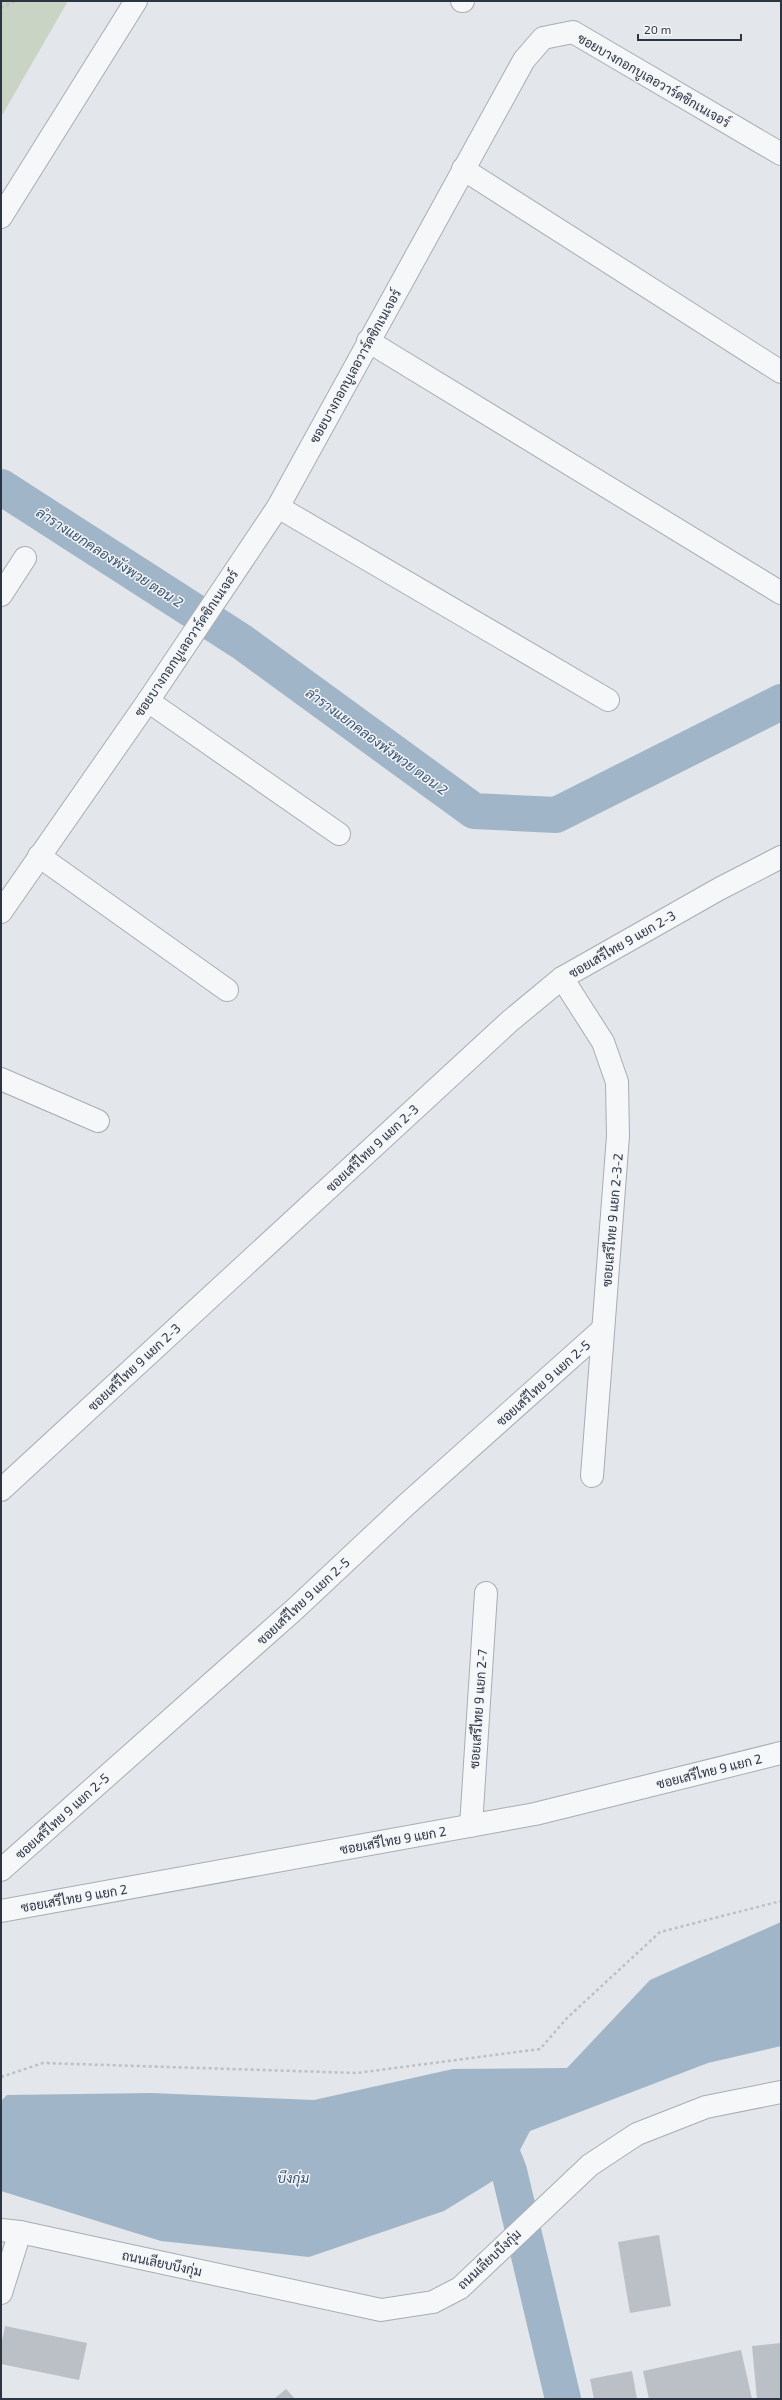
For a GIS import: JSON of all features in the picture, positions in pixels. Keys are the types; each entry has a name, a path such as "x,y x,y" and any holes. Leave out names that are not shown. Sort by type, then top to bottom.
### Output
{"street":[{"path":"1,216 136,1"},
{"name":"ซอยบางกอกบูเลอวาร์ดซิกเนเจอร์","path":"1,912 196,630 278,507 524,60 543,38 573,32 781,154"},
{"path":"463,169 781,372"},
{"path":"368,341 781,593"},
{"path":"278,507 608,700"},
{"path":"1,595 25,558"},
{"path":"148,700 339,834"},
{"path":"39,856 227,990"},
{"name":"ซอยเสรีไทย 9 แยก 2-3","path":"1,1490 510,1021 562,978 718,889 781,858"},
{"name":"ซอยเสรีไทย 9 แยก 2-3-2","path":"562,978 603,1042 616,1082 618,1136 592,1476"},
{"path":"1,1079 98,1121"},
{"name":"ซอยเสรีไทย 9 แยก 2-5","path":"1,1870 295,1610 406,1505 604,1329"},
{"name":"ซอยเสรีไทย 9 แยก 2-7","path":"470,1826 486,1593"},
{"name":"ซอยเสรีไทย 9 แยก 2","path":"1,1911 536,1814 781,1753"},
{"name":"ถนนเลียบบึงกุ่ม","path":"11,2231 380,2310 433,2302 460,2288 552,2198 590,2165 637,2134 706,2107 781,2092"},
{"path":"1,2293 11,2231"}],"path":[{"path":"1,8 15,1"},
{"path":"1,2077 44,2063 193,2066 357,2073 540,2049 567,2018 660,1932 781,1901"}],"green space":[{"path":"1,1 68,1 1,117"}],"water":[{"name":"บึงกุ่ม","path":"781,1922 781,2046 708,2063 530,2131 509,2171 444,2211 309,2257 161,2241 1,2191 1,2101 7,2095 152,2093 314,2100 453,2069 567,2068 650,1980"}],"building":[{"path":"659,2235 671,2306 630,2313 618,2242"},
{"path":"5,2326 87,2343 79,2380 1,2364 1,2347"},
{"path":"781,2343 781,2399 757,2399 752,2346"},
{"path":"741,2350 752,2399 649,2399 643,2371"},
{"path":"632,2371 637,2399 594,2399 590,2379"},
{"path":"286,2389 295,2399 274,2399"}],"waterway":[{"name":"ลำรางแยกคลองพังพวย ตอน 2","path":"1,487 242,642 474,811 556,815 781,702"},
{"path":"491,2126 509,2171 563,2399"}]}
